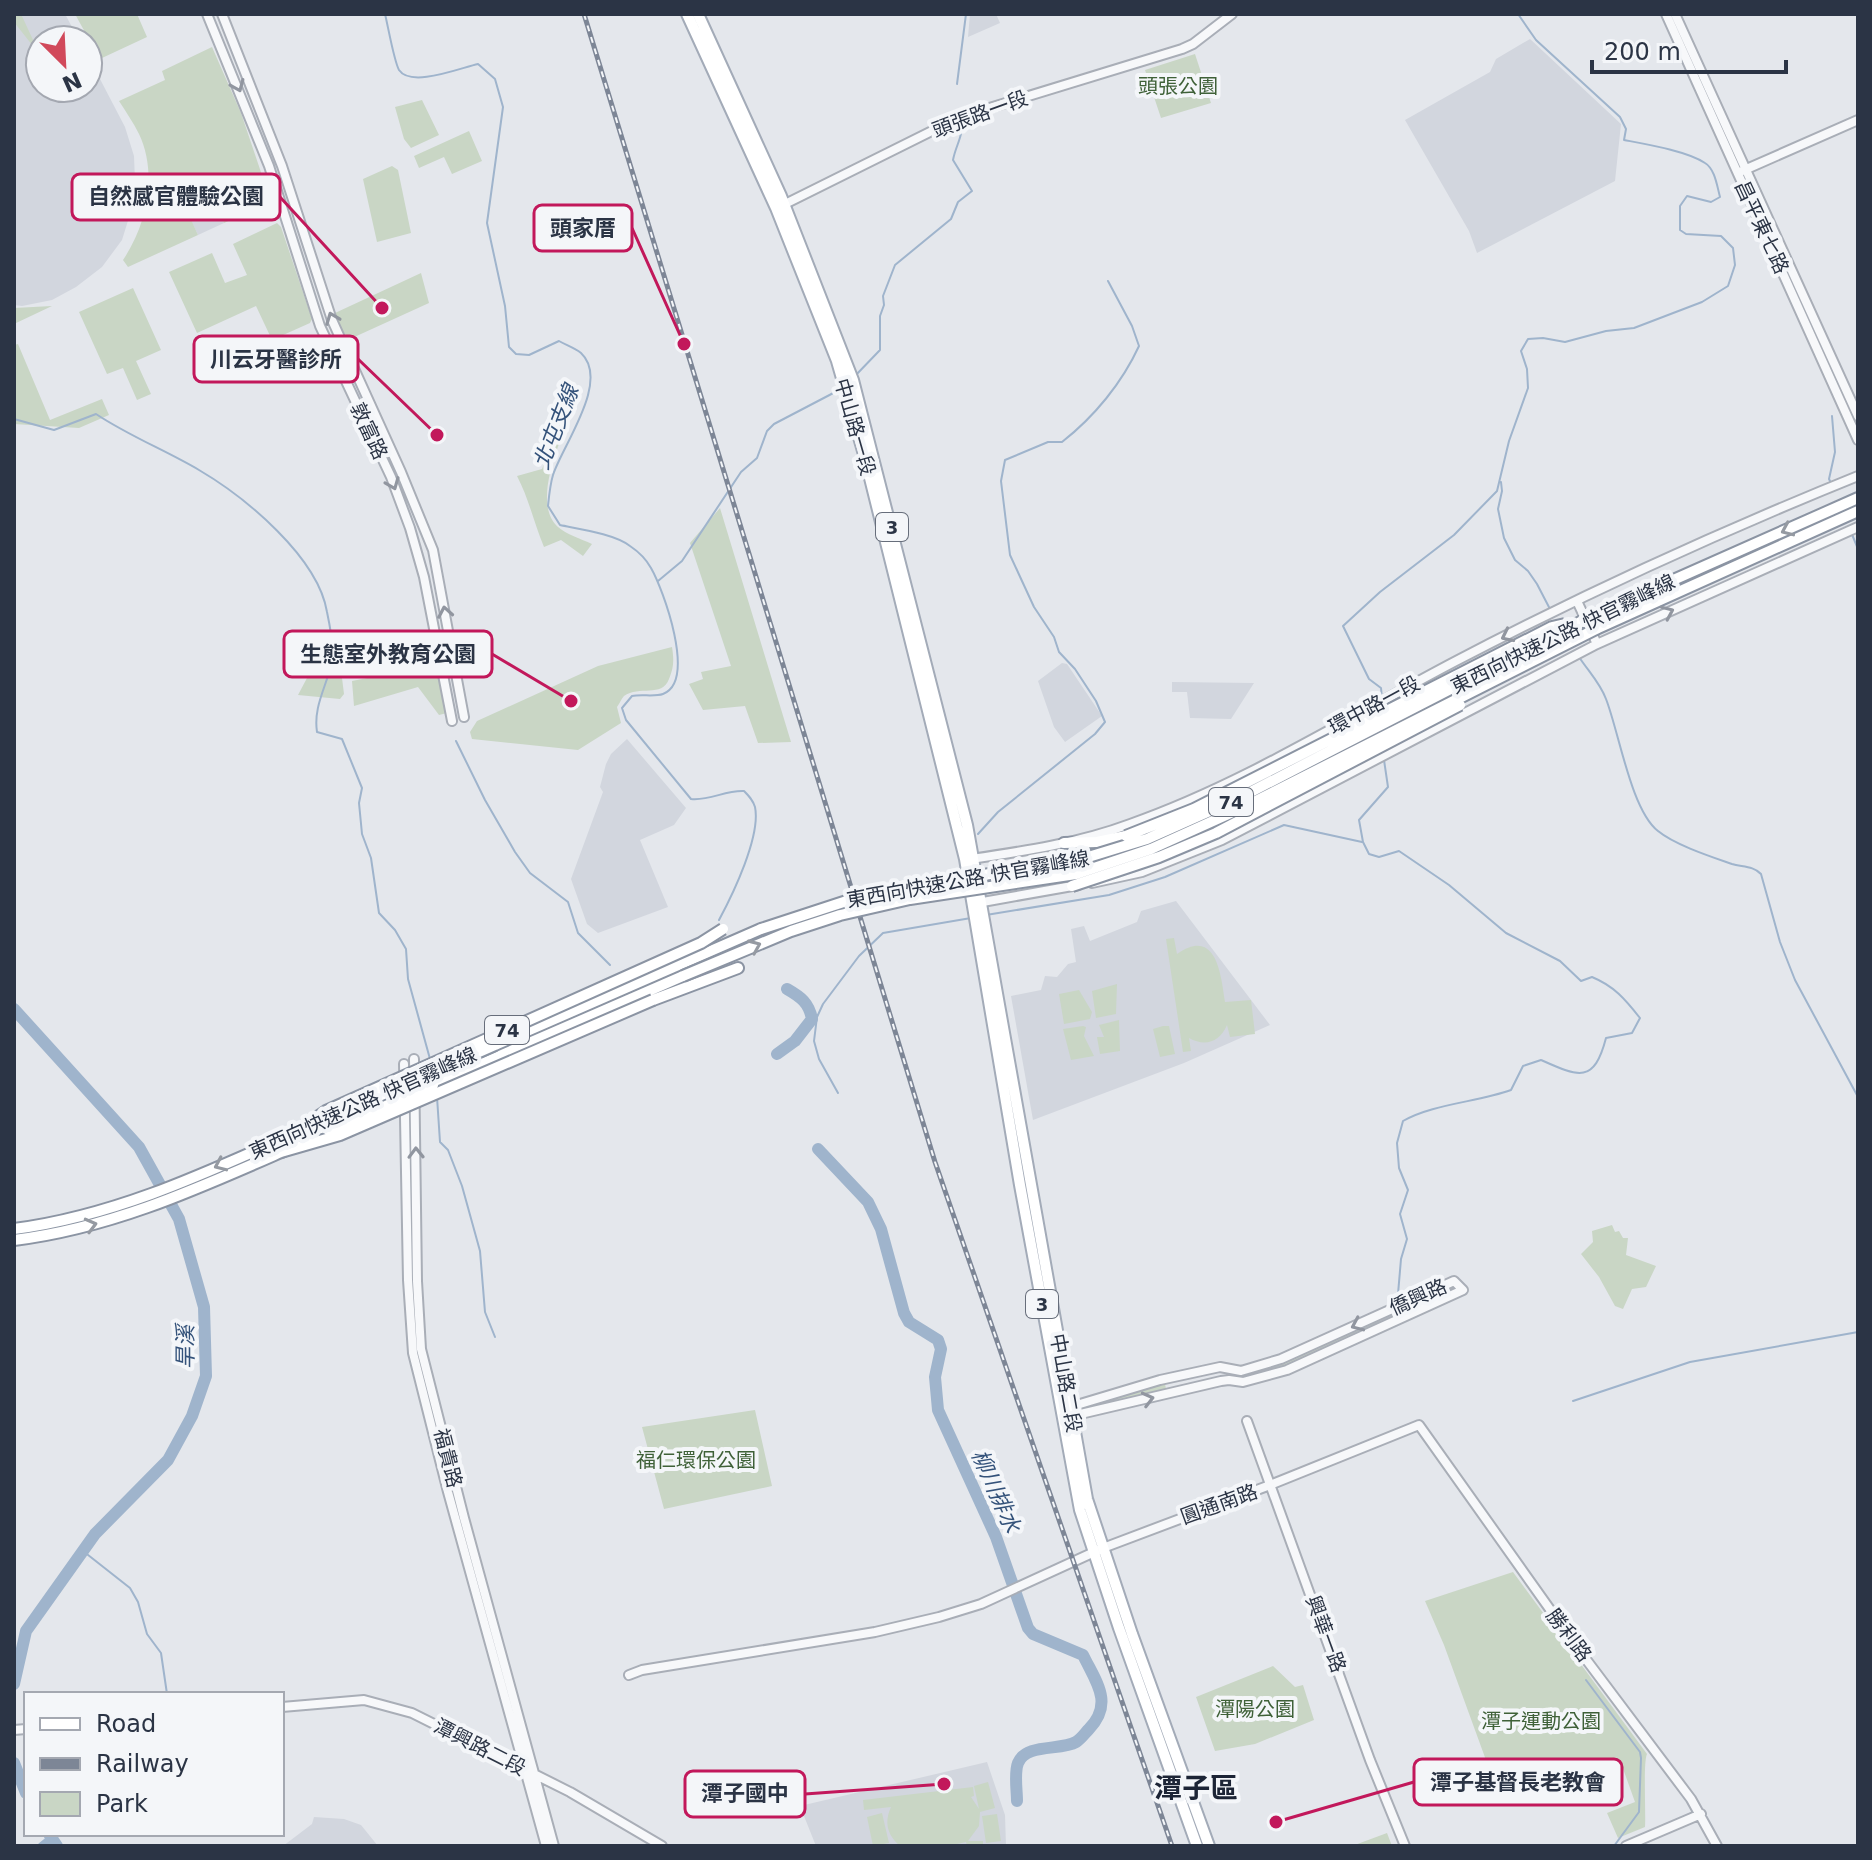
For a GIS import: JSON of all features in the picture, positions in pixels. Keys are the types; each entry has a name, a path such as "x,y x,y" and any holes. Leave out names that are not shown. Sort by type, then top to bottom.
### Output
{"main road":[{"name":"中山路一段","path":"687,14 781,206"},
{"name":"中山路一段","path":"698,14 853,380 897,546 970,859"},
{"name":"東西向快速公路 快官霧峰線","path":"14,1229 83,1215 154,1194 748,935 810,911 908,886 1072,862 1168,830 1239,798 1590,617 1858,498"},
{"name":"東西向快速公路 快官霧峰線","path":"14,1240 87,1227 160,1204 683,976 803,927 889,903 1076,874 1162,845 1244,807 1596,629 1858,511"},
{"path":"1064,843 1097,842 1126,836 1194,809 1552,627 1590,617"},
{"path":"1072,886 1159,857 1216,833 1547,659 1596,629"},
{"name":"中山路二段","path":"970,859 1076,1485 1197,1846"},
{"name":"中山路二段","path":"977,903 1099,1551 1209,1846"},
{"name":"74","path":"292,1134 326,1111 701,943 723,929"},
{"path":"281,1152 340,1135 653,1000 738,968"}],"street":[{"name":"敦富路","path":"207,14 269,166 320,326 391,477 410,528 424,577 452,721"},
{"name":"敦富路","path":"222,14 282,166 332,320 433,550 464,717"},
{"name":"頭張路一段","path":"781,206 960,117 1193,44 1232,14"},
{"name":"昌平東七路","path":"1666,14 1858,416"},
{"name":"昌平東七路","path":"1675,14 1858,440"},
{"path":"1742,171 1858,120"},
{"name":"環中路一段","path":"970,859 1064,843 1128,825 1190,801 1577,601 1858,476"},
{"path":"977,903 1108,881 1167,864 1222,840 1597,644 1858,527"},
{"path":"1577,601 1597,644"},
{"path":"1311,739 1309,743 1327,778 1335,782"},
{"name":"福貴路","path":"414,1059 421,1349 554,1846"},
{"name":"福貴路","path":"404,1064 408,1280 413,1353 448,1492 546,1846"},
{"name":"僑興路","path":"1454,1281 1463,1290 1287,1370 1243,1382 1229,1380 1071,1411 1169,1378 1220,1367 1241,1371 1274,1362 1454,1281"},
{"name":"興華一路","path":"1247,1421 1370,1760 1405,1846"},
{"name":"圓通南路","path":"629,1675 642,1670 875,1632 939,1617 1419,1425"},
{"name":"勝利路","path":"1419,1425 1576,1646 1701,1814 1717,1846"},
{"name":"潭興路二段","path":"284,1707 355,1701 386,1705 432,1722 596,1807 662,1846"},
{"path":"1626,1846 1701,1814"}],"shaded area":[{"path":"14,14 65,14 70,24 24,24 24,104 104,104 104,87 125,127 134,156 131,211 122,240 102,267 52,300 14,305"},
{"path":"970,14 996,14 1000,23 968,37"},
{"path":"1530,39 1621,124 1615,181 1477,253 1469,231 1405,120 1490,72 1496,59"},
{"path":"205,182 224,223 198,235 178,193"},
{"path":"1062,663 1067,664 1102,716 1065,742 1054,727 1038,681"},
{"path":"1172,682 1254,683 1231,719 1190,718 1187,692 1172,692"},
{"path":"627,739 686,808 674,825 640,840 668,907 598,933 587,924 571,879 603,792 600,787 606,764 611,754"},
{"path":"1176,901 1270,1025 1184,1063 1033,1120 1011,996 1041,990 1045,976 1057,977 1068,964 1076,962 1071,929 1084,926 1090,941 1137,922 1141,911"},
{"path":"987,1762 1005,1815 1006,1846 816,1846 800,1806"},
{"path":"314,1817 344,1819 361,1825 378,1846 283,1846 312,1824"}],"green space":[{"path":"14,14 21,14 26,24 24,35 14,22"},
{"path":"75,14 137,14 147,37 104,57 104,24 80,24"},
{"path":"212,47 241,113 271,202 224,223 205,182 179,193 198,235 128,267 123,260 144,215 149,182 145,149 119,101 165,80 162,71"},
{"name":"頭張公園","path":"1195,54 1211,103 1161,118 1145,70"},
{"path":"422,100 439,135 411,148 404,139 395,107"},
{"path":"469,131 482,161 452,174 444,157 419,168 414,156"},
{"path":"392,166 398,170 411,233 377,242 363,179"},
{"path":"277,223 312,319 310,323 272,340 256,306 197,333 169,272 212,253 225,283 247,275 233,244"},
{"path":"421,273 429,303 350,339 342,331 335,313"},
{"path":"133,288 161,350 136,361 151,394 137,400 123,368 107,374 79,312"},
{"path":"52,306 14,324 14,308"},
{"path":"18,344 50,420 102,399 109,415 79,428 14,424 14,345"},
{"path":"576,401 552,466 547,501 550,515 558,527 592,544 583,556 561,540 544,547 517,476 542,469 554,440 547,419"},
{"path":"720,508 791,742 758,743 745,706 703,710 689,684 703,679 701,672 731,666 690,543"},
{"path":"311,630 336,630 344,694 340,699 298,695 307,678"},
{"path":"672,647 673,667 666,685 624,696 617,707 621,723 578,750 472,739 470,732 477,721 598,666"},
{"path":"438,664 447,713 439,715 418,687 354,706 352,681"},
{"path":"1174,938 1177,954 1190,947 1201,946 1209,950 1219,968 1225,1002 1251,1000 1255,1034 1230,1037 1227,1025 1211,1041 1189,1038 1191,1051 1183,1052 1166,939"},
{"path":"1117,984 1116,1014 1096,1018 1092,991"},
{"path":"1079,990 1092,1012 1090,1019 1064,1024 1059,994"},
{"path":"1119,1020 1120,1051 1100,1054 1097,1037 1104,1037 1099,1025"},
{"path":"1169,1026 1175,1054 1160,1057 1153,1029"},
{"path":"1086,1027 1084,1036 1094,1056 1071,1060 1063,1029"},
{"path":"1612,1225 1615,1232 1619,1231 1623,1238 1628,1238 1626,1255 1656,1266 1646,1287 1632,1289 1623,1309 1615,1306 1599,1277 1581,1254 1593,1242 1592,1231"},
{"path":"1380,1319 1380,1323 1285,1366 1243,1376 1284,1362"},
{"path":"1162,1384 1166,1389 1081,1411 1081,1408"},
{"name":"福仁環保公園","path":"755,1410 772,1486 664,1509 642,1427"},
{"name":"潭子運動公園","path":"1513,1572 1647,1754 1645,1827 1618,1838 1607,1813 1635,1802 1621,1763 1502,1804 1425,1601"},
{"name":"潭陽公園","path":"1273,1666 1295,1687 1303,1685 1314,1720 1255,1744 1215,1751 1196,1697"},
{"path":"988,1782 995,1808 980,1812 979,1826 968,1841 983,1841 983,1846 967,1846 966,1842 948,1846 900,1846 888,1828 891,1807 864,1810 863,1800 973,1787 974,1796 971,1797 979,1809 974,1786"},
{"path":"882,1813 889,1843 873,1846 867,1817"},
{"path":"997,1814 1001,1841 986,1843 982,1816"},
{"path":"1387,1833 1392,1846 1352,1846"}],"waterway":[{"name":"北屯支線","path":"385,14 397,66 405,75 425,77 478,64 495,79 503,107 487,223 505,306 509,347 516,354 529,355 559,341 581,353 589,365 591,380 582,414 553,475 548,506 560,525 606,535 633,548 649,565 663,595 677,654 673,686 663,694 632,696 622,708 626,720 691,799 744,791 755,807 756,819 750,849 719,920"},
{"path":"957,84 966,14"},
{"path":"1382,698 1381,688 1369,679 1343,626 1380,592 1454,535 1497,491 1509,441 1528,388 1527,369 1521,351 1528,339 1565,342 1606,331 1634,328 1702,302 1728,286 1735,265 1733,248 1721,236 1686,234 1680,230 1680,206 1687,196 1711,202 1720,197 1711,169 1697,159 1677,152 1624,140 1626,129 1620,117 1536,40 1518,14"},
{"path":"854,377 880,350 883,296 895,265 951,219 958,202 972,191 953,160 961,135 961,120"},
{"path":"978,834 998,812 1095,734 1105,722 1096,701 1075,669 1059,652 1010,555 1001,481 1005,460 1048,442 1062,442 1074,432 1106,398 1132,360 1139,346 1108,281"},
{"path":"658,581 682,561 741,472 757,458 767,431 774,424 841,389"},
{"path":"14,419 54,430 96,414 199,470 237,496 277,530 310,570 327,612 332,650 332,661 317,713 317,732 342,739 362,788 359,803 362,834 371,858 379,913 395,930 406,949 408,979 430,1059"},
{"path":"1832,416 1835,452 1829,479 1832,485"},
{"path":"1501,482 1498,509 1504,538 1515,560 1537,584 1551,611"},
{"path":"1851,532 1858,549"},
{"path":"1579,657 1606,699 1633,789 1649,821 1658,831 1684,846 1761,874 1780,942 1795,980 1858,1097"},
{"path":"456,741 515,852 530,873 568,902 578,933 610,965"},
{"path":"1384,760 1388,787 1359,820 1369,854 1379,857 1399,851 1449,885 1506,933 1560,961 1581,981 1592,977 1613,989 1640,1018 1632,1033 1606,1038 1590,1070 1575,1073 1541,1060 1523,1066 1511,1090 1427,1111 1403,1121 1397,1143 1399,1168 1408,1190 1400,1214 1407,1239 1401,1259 1398,1294"},
{"path":"986,915 1109,895 1165,877 1284,825 1362,842"},
{"path":"838,1093 819,1059 814,1041 817,1017 823,1004 859,956 883,933 971,918"},
{"name":"柳川排水","path":"777,1054 795,1041 812,1019 804,1001 787,989"},
{"name":"旱溪","path":"14,1009 139,1147 179,1219 204,1307 206,1376 192,1416 168,1460 95,1534 26,1631 14,1684"},
{"path":"437,1097 440,1142 448,1150 462,1186 480,1251 485,1312 495,1337"},
{"name":"柳川排水","path":"818,1149 868,1202 881,1229 909,1322 938,1340 941,1349 935,1377 938,1410 996,1537 1028,1628 1033,1634 1083,1655 1100,1692 1102,1701 1096,1719 1078,1741 1036,1750 1022,1757 1016,1772 1017,1801"},
{"path":"1573,1401 1690,1362 1858,1332"},
{"path":"83,1551 130,1588 138,1602 147,1634 161,1653 167,1692"},
{"path":"1586,1680 1640,1752 1639,1812 1614,1846"},
{"name":"旱溪","path":"14,1763 24,1788"},
{"name":"旱溪","path":"50,1836 57,1846"},
{"path":"41,1846 51,1838"}],"railway":[{"path":"584,14 935,1162 1172,1846"}],"place":[{"name":"自然感官體驗公園","path":"382,308"},
{"name":"頭家厝","path":"684,344"},
{"name":"川云牙醫診所","path":"437,435"},
{"name":"生態室外教育公園","path":"571,701"},
{"name":"潭子國中","path":"944,1784"},
{"name":"潭子基督長老教會","path":"1276,1822"}],"district":[{"name":"潭子區","path":"1196,1788"}]}
